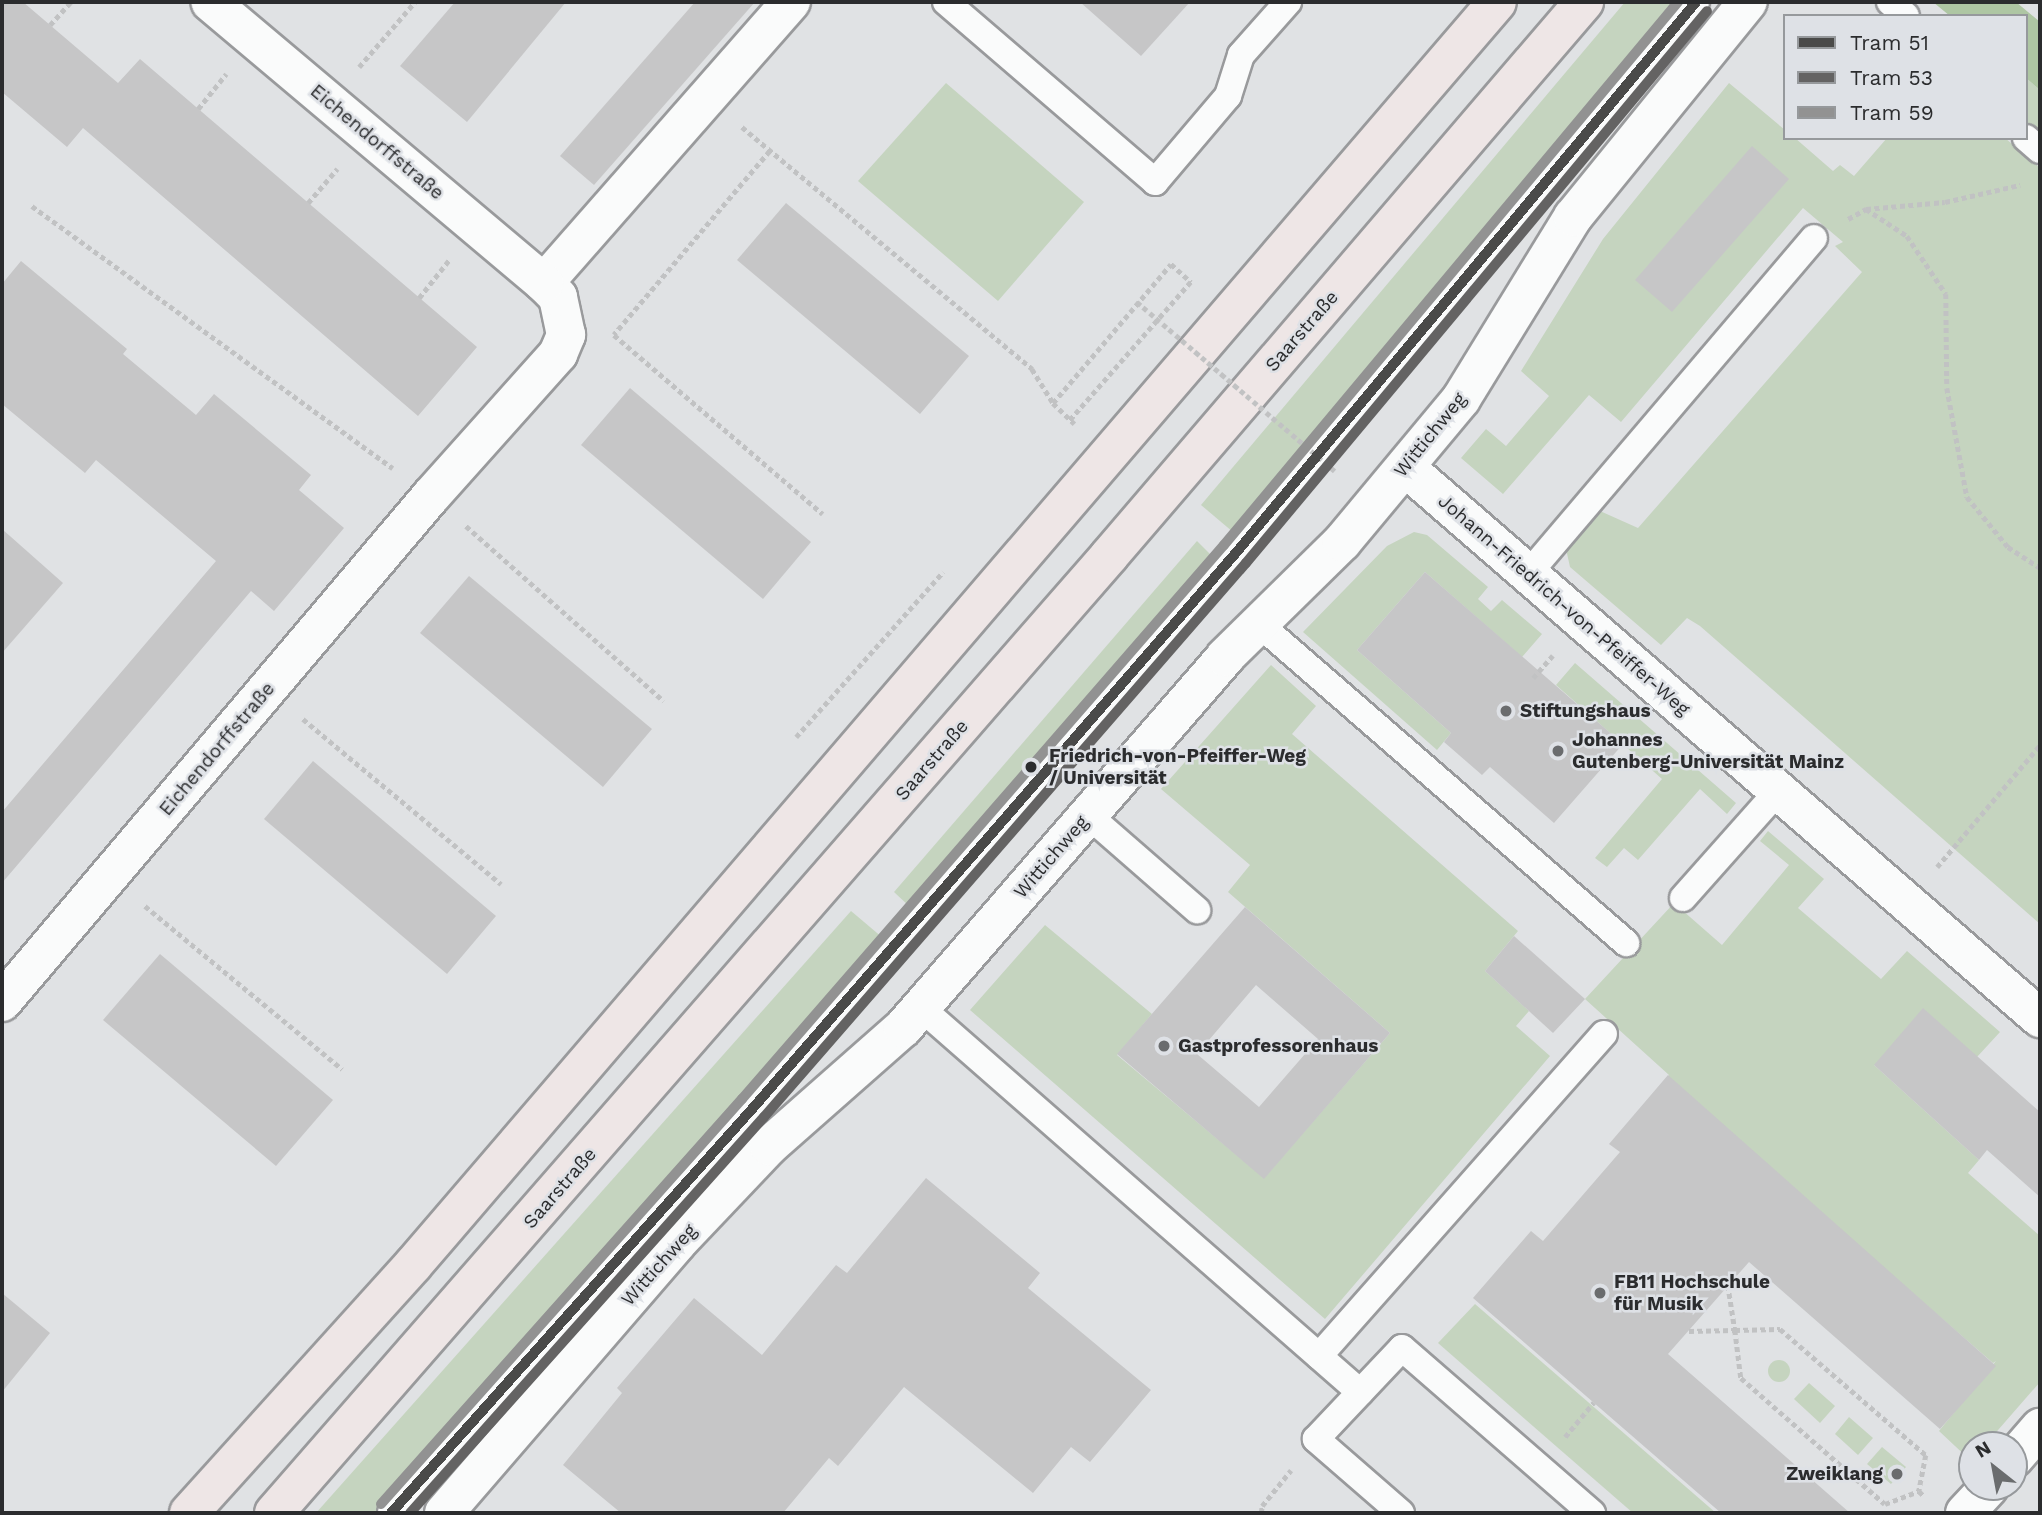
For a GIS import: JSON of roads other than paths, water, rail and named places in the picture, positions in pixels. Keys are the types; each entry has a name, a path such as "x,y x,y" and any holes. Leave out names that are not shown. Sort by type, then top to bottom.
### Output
{"highway":[{"path":"189,1513 413,1265 1497,2"},
{"name":"Saarstraße","path":"274,1513 1054,619 1584,2"}],"street":[{"name":"Eichendorffstraße","path":"2,1002 431,496 558,354 565,335 565,318 558,297 544,282 210,2"},
{"path":"544,282 791,2"},
{"name":"Wittichweg","path":"444,1513 696,1224 769,1146 857,1072 920,1007 1258,623 1342,542 1461,399 1573,217 1748,2"},
{"name":"Johann-Friedrich-von-Pfeiffer-Weg","path":"1405,467 2040,1018"},
{"path":"2028,1442 2040,1428"}],"lane":[{"path":"946,2 1155,182 1228,96 1241,55 1288,2"},
{"path":"391,1513 798,1057 1235,554 1696,2"},
{"path":"1890,2 1904,14"},
{"path":"1528,574 1814,238"},
{"path":"1258,623 1626,943"},
{"path":"1683,898 1778,791"},
{"path":"1088,815 1197,910"},
{"path":"920,1007 1360,1392"},
{"path":"1319,1356 1604,1034"},
{"path":"1401,1513 1316,1439 1402,1348 1592,1513"}],"tram line":[{"name":"59","path":"381,1504 742,1099 1224,545 1678,2"},
{"name":"51","path":"391,1513 753,1108 1235,554 1696,2"},
{"name":"53","path":"410,1513 764,1117 1246,563 1707,11"}],"place":[{"name":"Stiftungshaus","path":"1506,711"},
{"name":"Johannes Gutenberg-Universität Mainz","path":"1558,751"},
{"name":"Friedrich-von-Pfeiffer-Weg / Universität","path":"1031,767"},
{"name":"Gastprofessorenhaus","path":"1164,1046"},
{"name":"FB11 Hochschule für Musik","path":"1600,1293"},
{"name":"Zweiklang","path":"1897,1474"}]}
